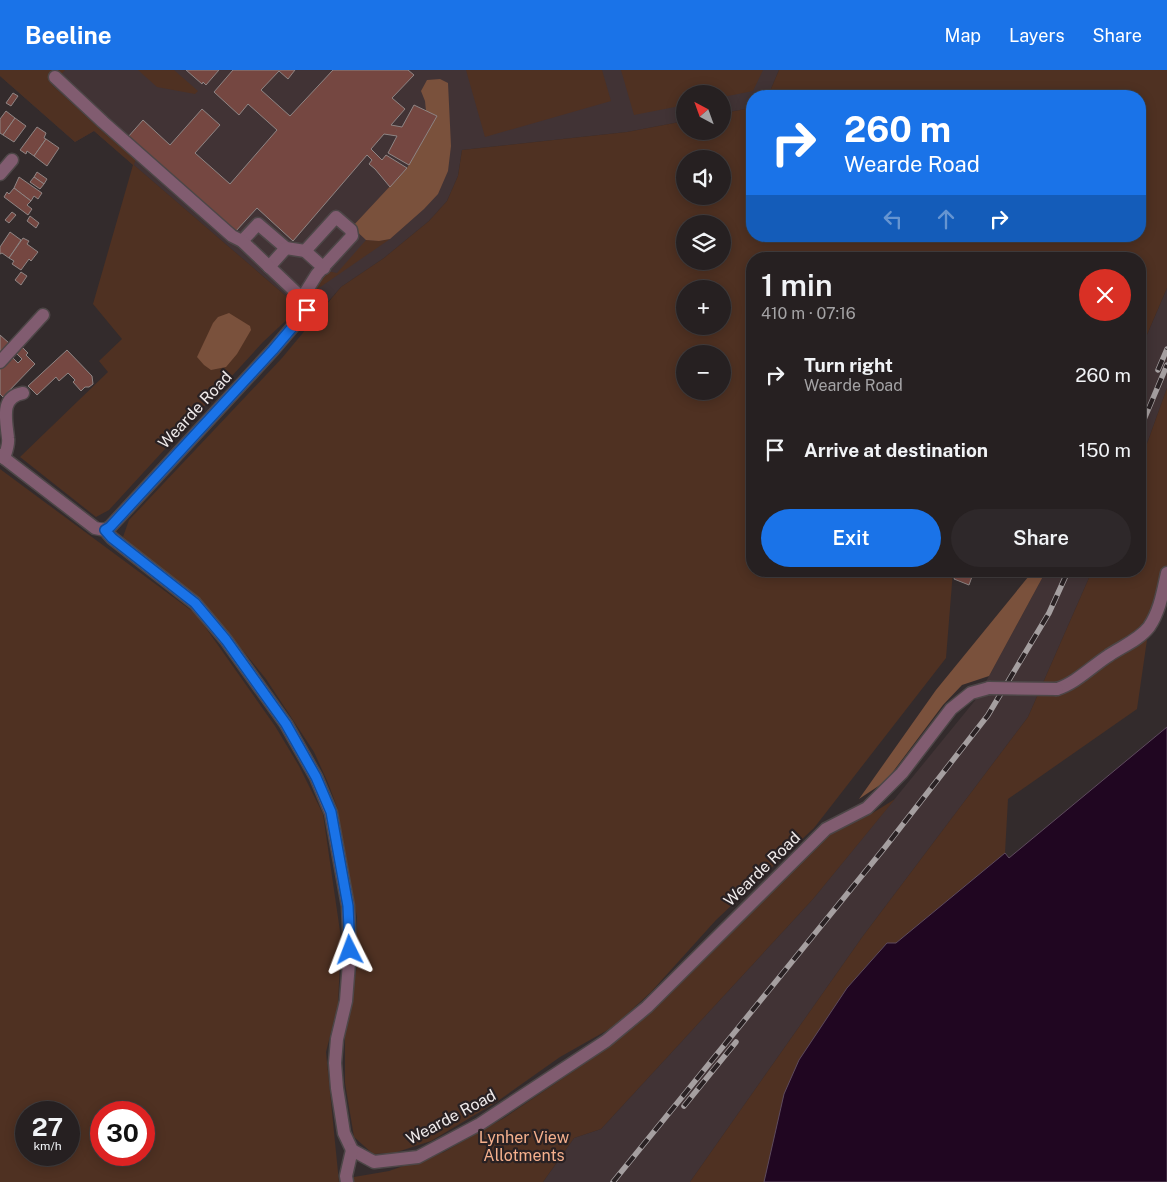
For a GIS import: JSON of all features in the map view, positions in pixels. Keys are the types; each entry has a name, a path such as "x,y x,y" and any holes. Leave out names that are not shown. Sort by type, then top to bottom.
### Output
{"street":[{"path":"55,77 232,236 242,242 269,266 302,298 317,274 352,236 351,230 336,217 305,251"},
{"path":"0,174 12,160"},
{"path":"242,242 258,224 286,248 305,251 324,268"},
{"path":"269,266 286,248"},
{"name":"Wearde Road","path":"105,530 110,527 273,350 307,310 302,298"},
{"path":"0,362 43,315"},
{"path":"23,393 14,394 7,400 2,410 8,438 2,457 95,528 105,530 112,538 195,603 226,640 286,724 316,777 331,812 348,906 350,950 346,1001 337,1040 335,1063 344,1134 352,1150 346,1176 347,1182"},
{"name":"Wearde Road","path":"352,1150 374,1162 418,1157 480,1124 606,1041 647,1007 826,829 867,808 902,773 951,709 971,694 990,688 1057,689 1065,686 1107,656 1130,643 1148,628 1158,609 1167,573"}],"shaded area":[{"path":"0,70 779,70 771,90 746,90 746,109 731,112 731,85 676,85 676,123 627,132 462,150 458,176 447,201 429,221 384,258 341,287 314,318 307,310 293,302 94,131 75,142 0,76"},
{"path":"440,79 448,83 451,146 448,171 438,194 390,239 379,241 366,240 352,227 407,168 437,116 426,111 421,91 427,80"},
{"path":"1167,288 1167,388 1146,446 1146,337"},
{"path":"229,313 250,326 251,330 237,354 226,367 211,370 197,357 213,323 218,317"},
{"path":"1028,577 1043,577 989,676 962,685 943,705 886,781 859,799 936,690"},
{"path":"1043,577 1089,577 1028,717 863,936 690,1182 543,1182 574,1138 601,1129 813,899 977,698"},
{"path":"1167,727 1167,1182 764,1182 784,1094 799,1060 847,988 887,943 896,943 1005,853 1009,858"}],"green space":[{"path":"0,70 65,70 52,85 109,137 136,158 134,165 293,302 295,312 263,342 109,510 96,517 20,457 108,372 99,361 122,339 93,304 133,165 94,131 75,142 0,76"},
{"path":"138,70 174,70 198,91 195,94 157,87"},
{"path":"466,70 602,70 611,101 485,137"},
{"path":"621,70 763,70 753,90 746,90 746,92 731,95 731,85 676,85 676,107 634,115"},
{"path":"779,70 1167,70 1167,288 1146,337 1146,252 746,252 746,577 953,577 946,658 814,828 716,920 651,992 613,1027 560,1057 495,1103 431,1141 394,1153 373,1154 354,1137 345,1083 345,1034 357,966 357,917 337,807 328,783 314,752 266,679 207,607 123,537 129,520 282,358 341,287 384,258 429,221 447,201 458,176 462,150 627,132 676,123 676,140 731,140 731,112 746,109 746,242 1146,242 1146,90 771,90"},
{"path":"390,239 316,290 312,287 327,271 337,273 366,240 379,241"},
{"path":"1167,388 1167,574 1149,626 1137,709 1008,799 1005,853 896,943 887,943 847,988 799,1060 764,1182 690,1182 863,936 1028,717 1089,577 1146,577 1146,446"},
{"path":"0,469 196,614 275,726 299,766 323,814 341,938 338,1005 326,1052 339,1182 0,1182"},
{"name":"Lynher View Allotments","path":"895,799 813,899 601,1129 574,1138 543,1182 354,1182 354,1177 389,1171 444,1152 504,1118 590,1060 663,1001 826,837 871,814"}],"building":[{"path":"186,70 219,70 206,85 203,82 202,84"},
{"path":"233,70 295,70 288,79 279,71 261,90 290,116 333,70 408,70 414,75 392,98 405,109 391,125 402,127 414,105 437,116 409,165 388,153 397,136 384,134 371,149 382,160 386,155 407,168 390,187 369,164 372,160 367,155 293,241 257,208 235,232 128,137 143,120 170,145 202,109 220,125 195,153 230,184 277,130 248,104 239,115 214,92"},
{"path":"13,93 18,96 11,106 6,103"},
{"path":"6,111 15,118 3,135 0,133 0,119"},
{"path":"15,118 26,126 14,142 3,135"},
{"path":"37,127 46,133 44,138 46,139 34,156 27,151 26,154 20,150"},
{"path":"46,139 59,148 47,166 34,156"},
{"path":"37,172 47,179 44,184 34,177"},
{"path":"19,177 42,193 38,199 34,196 31,201 14,188"},
{"path":"34,177 44,184 40,189 30,182"},
{"path":"14,188 31,201 27,205 32,209 28,215 4,197 7,192 9,194"},
{"path":"12,212 16,215 9,223 5,220"},
{"path":"30,216 39,223 36,228 27,221"},
{"path":"10,232 21,240 9,258 2,253 0,254 0,247"},
{"path":"23,238 29,241 27,244 38,252 31,261 29,259 21,270 12,264 14,261 9,258"},
{"path":"21,272 27,276 21,285 15,280"},
{"path":"0,335 9,343 0,353"},
{"path":"21,346 28,353 26,355 35,364 3,397 0,394 0,367 11,356 18,363 22,359 15,352"},
{"path":"67,350 92,376 93,384 81,391 73,382 75,380 68,373 59,381 56,377 37,395 28,386"},
{"path":"955,577 972,577 969,585 954,579"}],"railway":[{"path":"1158,370 1167,349"},
{"path":"1146,415 1167,365"},
{"path":"613,1182 886,846 988,715 1049,613 1065,577"},
{"path":"684,1106 736,1042"}],"route":[{"path":"307,310 273,350 110,527 105,530 112,538 195,603 226,640 286,724 316,777 331,812 348,906 350,950"}]}
